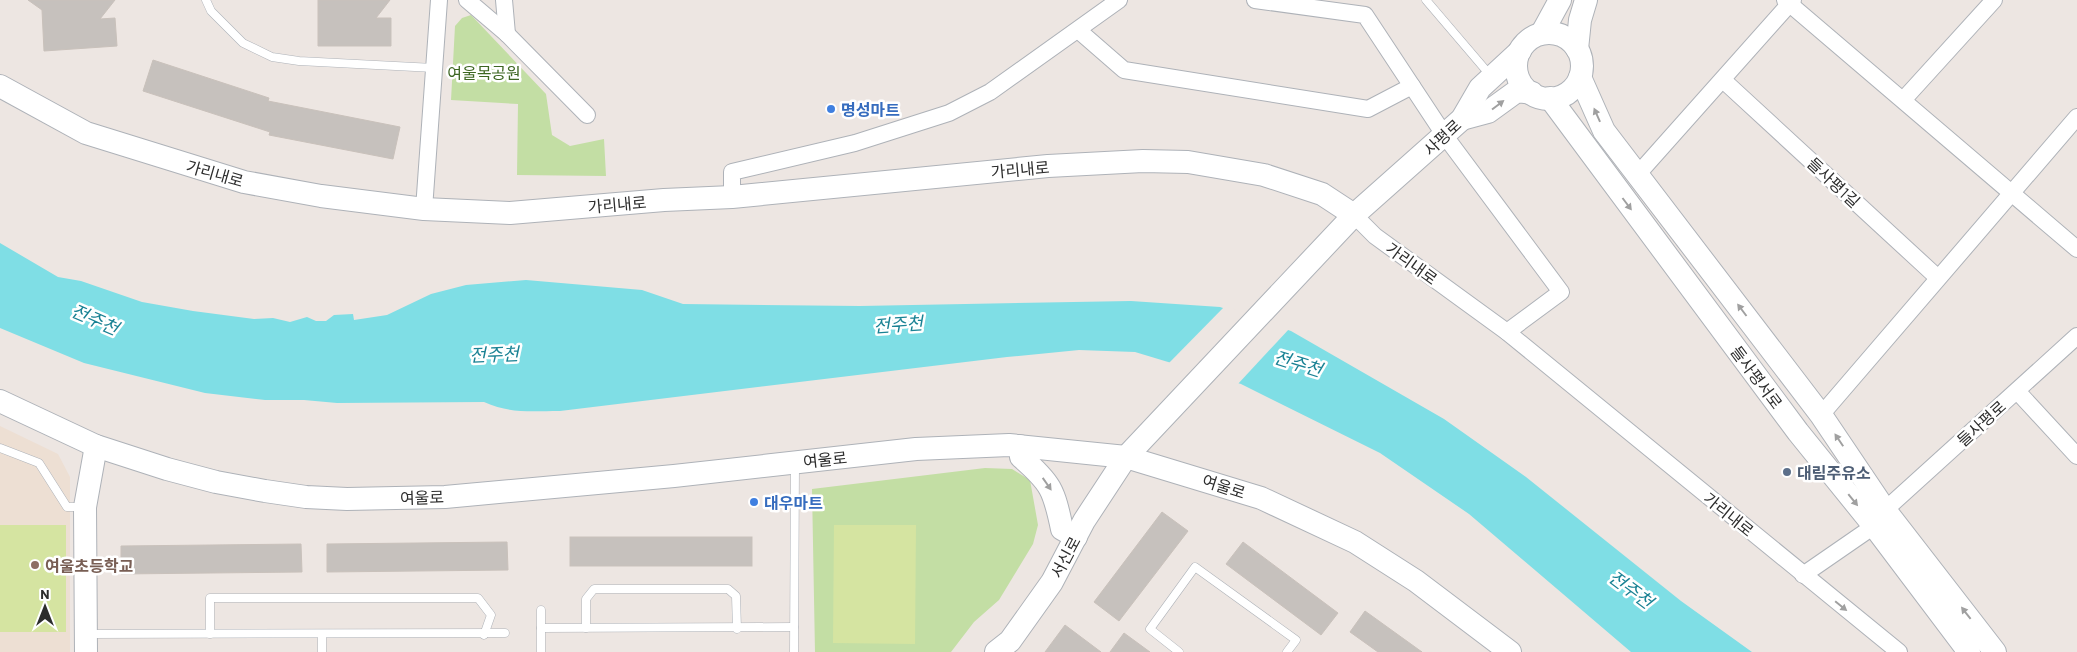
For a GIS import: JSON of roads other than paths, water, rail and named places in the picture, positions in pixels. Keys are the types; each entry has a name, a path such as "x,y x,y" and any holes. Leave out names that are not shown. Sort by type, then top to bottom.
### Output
{"street":[{"path":"424,208 439,0"},
{"path":"467,0 507,34 587,115"},
{"path":"504,0 507,34"},
{"path":"732,197 732,172 855,143 949,113 990,92 1119,0"},
{"path":"1255,0 1365,15 1445,136 1560,292 1507,332"},
{"name":"사평로","path":"1330,239 1354,215 1462,119 1480,88 1533,37 1542,33 1560,0"},
{"path":"1462,119 1488,112 1517,90 1541,96 1569,92 1580,77 1581,57 1578,49 1580,20 1586,0"},
{"path":"1904,99 1994,0"},
{"path":"1638,174 1723,80 1789,1 2077,249"},
{"path":"1078,30 1124,70 1368,109 1412,86"},
{"path":"1542,33 1562,36 1578,49"},
{"path":"1520,51 1517,60 1519,79 1541,96"},
{"name":"들사평서로","path":"1580,77 1604,131 1822,415 1879,518 1969,652"},
{"name":"들사평1길","path":"1723,80 1938,278"},
{"name":"가리내로","path":"0,86 86,133 244,182 321,196 424,208 510,213 664,200 732,197 1048,166 1143,161 1188,162 1264,175 1322,194 1354,215 1375,236 1507,332 1899,652"},
{"name":"들사평서로","path":"1541,96 1798,432 1879,518 1996,652"},
{"path":"1822,415 2077,117"},
{"name":"서신로","path":"996,652 1010,641 1052,582 1076,537 1126,457 1330,239"},
{"name":"들사평로","path":"1803,575 1879,518 2077,336"},
{"path":"2017,391 2077,456"},
{"name":"여울로","path":"0,402 96,446 216,482 306,496 347,499 445,497 674,476 916,449 1020,446 1126,457 1261,498 1355,542 1416,581 1510,652"},
{"path":"86,643 85,507 96,446"},
{"path":"1020,446 1021,457 1048,482 1053,493 1062,529 1076,537"}],"lane":[{"path":"206,0 211,11 244,43 272,56 299,60 434,68"},
{"path":"1426,0 1491,77"},
{"path":"0,448 39,463 67,508 85,507"},
{"path":"794,652 795,462"},
{"path":"1180,652 1150,629 1195,567 1296,640 1287,652"},
{"path":"586,628 586,598 594,589 728,589 736,596 737,629"},
{"path":"210,634 210,598 478,598 491,614 484,635"},
{"path":"541,610 541,652"},
{"path":"541,628 737,629 794,627"},
{"path":"86,643 210,634 484,635 505,633"},
{"path":"322,634 322,652"}],"water":[{"name":"전주천","path":"0,243 58,277 81,281 142,302 193,311 254,319 273,318 290,322 307,317 316,321 326,321 334,315 353,314 354,320 387,315 431,294 466,285 526,280 642,290 683,304 860,306 1131,301 1220,307 1291,331 1444,419 1526,477 1681,601 1752,652 1631,652 1469,514 1380,453 1241,384 1135,352 1079,350 1007,357 560,411 512,410 484,402 337,403 304,400 265,400 205,393 84,363 0,328"}],"place":[{"name":"명성마트","path":"831,109"},
{"name":"대림주유소","path":"1787,472"},
{"name":"대우마트","path":"754,502"},
{"name":"여울초등학교","path":"35,565"}],"park label":[{"name":"여울목공원","path":"484,72"}]}
